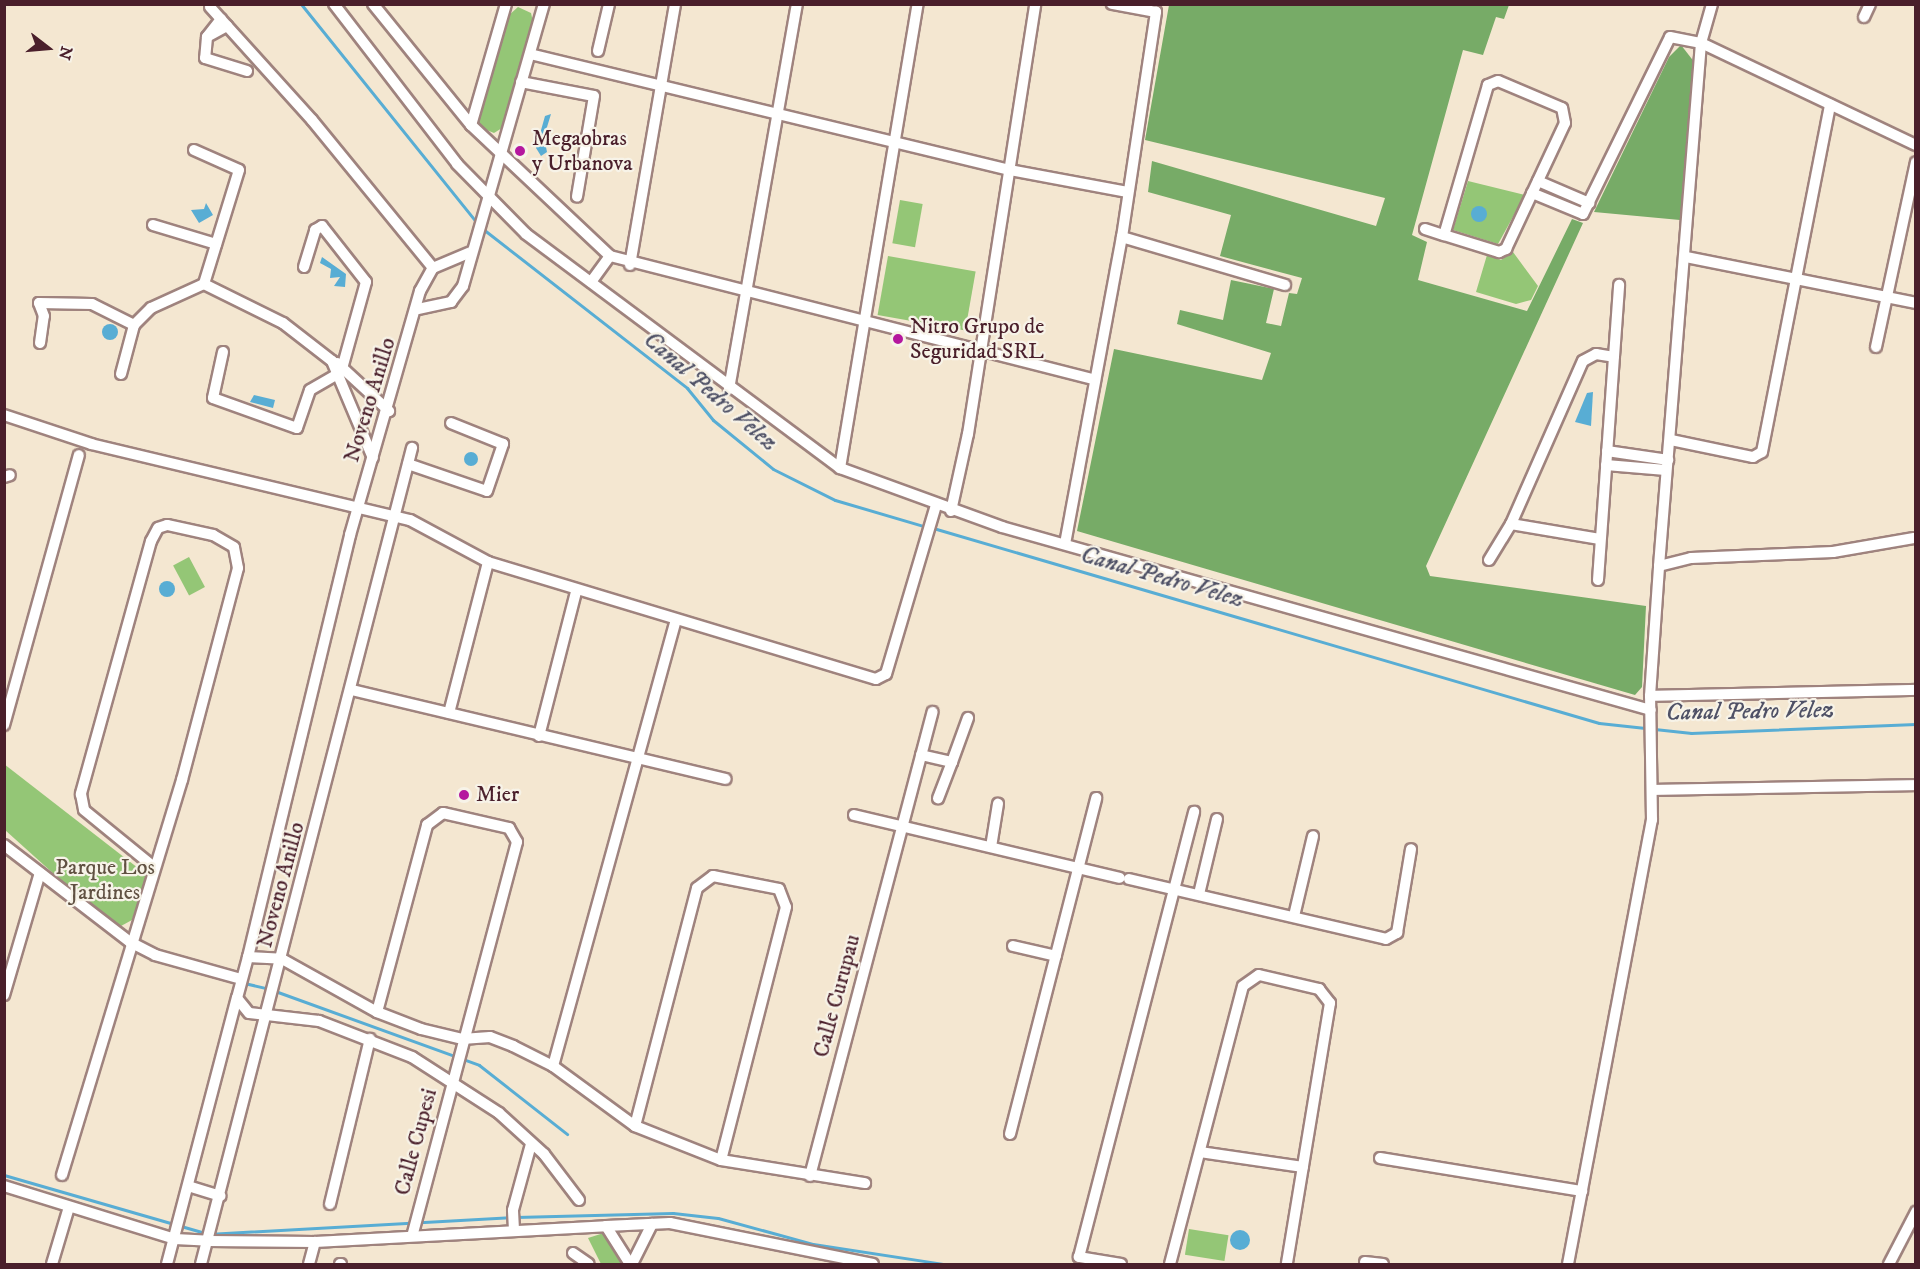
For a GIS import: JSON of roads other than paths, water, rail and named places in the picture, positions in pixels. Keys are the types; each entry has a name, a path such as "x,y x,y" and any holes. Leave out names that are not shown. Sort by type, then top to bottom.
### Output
{"street":[{"path":"334,4 486,195 526,234 729,388 840,468 934,510 951,511 1651,710"},
{"path":"373,4 471,125 610,256 630,265 747,291 980,352 1094,379"},
{"path":"471,125 506,4"},
{"path":"598,51 609,4"},
{"path":"630,265 675,4"},
{"path":"729,388 797,4"},
{"path":"840,468 863,320 918,4"},
{"path":"951,511 980,352 1035,4"},
{"path":"1065,544 1122,237 1157,8 1112,4"},
{"path":"1568,1264 1655,790 1650,696 1659,566 1686,257 1701,43 1712,4"},
{"path":"1864,17 1870,4"},
{"path":"418,309 456,298 483,212 498,152 530,54 540,5"},
{"path":"210,7 312,120 432,268 469,253"},
{"path":"224,23 207,37 205,58 248,71"},
{"path":"1532,193 1583,214 1670,37 1701,43 1916,145"},
{"path":"530,54 659,88 779,113 1010,170 1128,192"},
{"path":"1425,228 1444,235 1503,251 1565,123 1564,112 1492,81 1444,235"},
{"path":"521,82 594,96 577,197"},
{"path":"1671,440 1753,457 1762,452 1830,105"},
{"path":"122,375 134,325 151,308 204,284 239,170 194,150"},
{"path":"1876,347 1916,162"},
{"path":"1538,181 1589,203"},
{"path":"153,225 216,244"},
{"path":"223,351 213,398 297,428 310,390 338,366 366,282 322,226 315,230 304,267"},
{"path":"1122,237 1285,285"},
{"path":"591,282 610,256"},
{"path":"1686,257 1795,276 1916,303"},
{"name":"Noveno Anillo","path":"237,998 358,507 389,411 418,309 420,291 432,268"},
{"path":"204,284 283,324 338,366 369,397 389,411"},
{"path":"1598,580 1619,285"},
{"path":"40,343 44,316 39,303 92,304 134,325"},
{"path":"1489,560 1511,524 1583,361 1596,354 1614,357"},
{"path":"338,366 373,458"},
{"path":"4,415 91,444 394,515 488,562 576,592 881,678 934,510"},
{"path":"408,464 487,490 503,444 451,423"},
{"name":"Noveno Anillo","path":"201,1264 352,690 412,448"},
{"path":"1607,451 1667,465"},
{"path":"4,725 79,455"},
{"path":"1606,465 1667,465"},
{"path":"1511,524 1600,539"},
{"path":"62,1175 154,867 238,568 234,547 213,535 167,525 158,528 150,541 81,794 84,810 154,867"},
{"path":"1659,566 1691,558 1833,552 1914,538"},
{"path":"449,713 488,562"},
{"path":"540,736 576,592"},
{"path":"553,1066 676,620"},
{"path":"352,690 726,779"},
{"path":"1650,696 1916,690"},
{"name":"Calle Curupau","path":"810,1176 933,712"},
{"path":"938,798 968,718"},
{"path":"921,755 952,762"},
{"path":"1655,790 1916,785"},
{"path":"1010,1134 1096,798"},
{"path":"991,847 999,804"},
{"path":"1121,1264 1078,1261 1194,812"},
{"name":"Calle Cupesi","path":"377,1012 427,825 443,813 509,828 517,842 413,1234"},
{"path":"854,815 1125,879 1392,938 1411,849"},
{"path":"1199,894 1217,819"},
{"path":"1294,916 1313,836"},
{"path":"4,845 130,942 155,955 240,979"},
{"path":"4,996 40,873"},
{"path":"635,1126 697,888 713,876 779,889 786,907 721,1160"},
{"path":"1013,946 1056,956"},
{"path":"248,957 282,959 377,1012 462,1044 490,1037 553,1066 635,1126 721,1160 865,1183"},
{"path":"1170,1264 1246,981 1259,975 1320,989 1332,996 1287,1264"},
{"path":"237,998 249,1013 265,1018 319,1021 370,1039 452,1080 531,1144 579,1200"},
{"path":"167,1264 237,998"},
{"path":"330,1204 370,1039"},
{"path":"513,1220 531,1144"},
{"path":"1200,1152 1303,1167"},
{"path":"1380,1158 1582,1191"},
{"path":"4,1186 69,1207 177,1231 210,1235 315,1242 413,1234 513,1220 606,1226 652,1224 715,1230 873,1264"},
{"path":"188,1186 220,1196"},
{"path":"52,1264 69,1207"},
{"path":"1889,1264 1916,1212"},
{"path":"606,1226 631,1264 652,1224"},
{"path":"309,1264 315,1242"},
{"path":"573,1253 589,1264"},
{"path":"1365,1262 1383,1264"}],"water":[{"path":"551,114 544,137 547,152 541,156 536,148 545,116"},
{"path":"206,203 213,215 199,223 191,210 204,209"},
{"path":"1476,206 1482,206 1487,214 1485,220 1476,222 1471,217 1471,211"},
{"path":"322,257 346,274 345,287 334,286 340,277 330,278 331,269 320,263"},
{"path":"110,324 118,332 110,340 102,332"},
{"path":"1593,392 1591,426 1575,422 1587,393"},
{"path":"254,395 275,400 273,408 250,402"},
{"path":"471,452 476,454 478,459 476,464 471,466 466,464 464,459 466,454"},
{"path":"164,581 170,581 175,589 173,595 164,597 159,592 159,586"},
{"path":"1240,1230 1247,1233 1250,1240 1247,1247 1240,1250 1233,1247 1230,1240 1233,1233"}],"waterway":[{"name":"Canal Pedro Velez","path":"301,4 479,225"},
{"name":"Canal Pedro Velez","path":"483,229 687,388 713,420 773,469 835,500 927,527"},
{"name":"Canal Pedro Velez","path":"933,528 1599,723 1691,733 1916,724"},
{"path":"244,983 269,989"},
{"path":"275,991 479,1065 567,1134"},
{"path":"4,1175 208,1234 510,1217"},
{"path":"516,1217 673,1213 718,1218 813,1244 944,1264"}],"place":[{"name":"Megaobras y Urbanova","path":"520,151"},
{"name":"Nitro Grupo de Seguridad SRL","path":"898,339"},
{"name":"Mier","path":"464,795"}],"park label":[{"name":"Parque Los Jardines","path":"105,880"}]}
